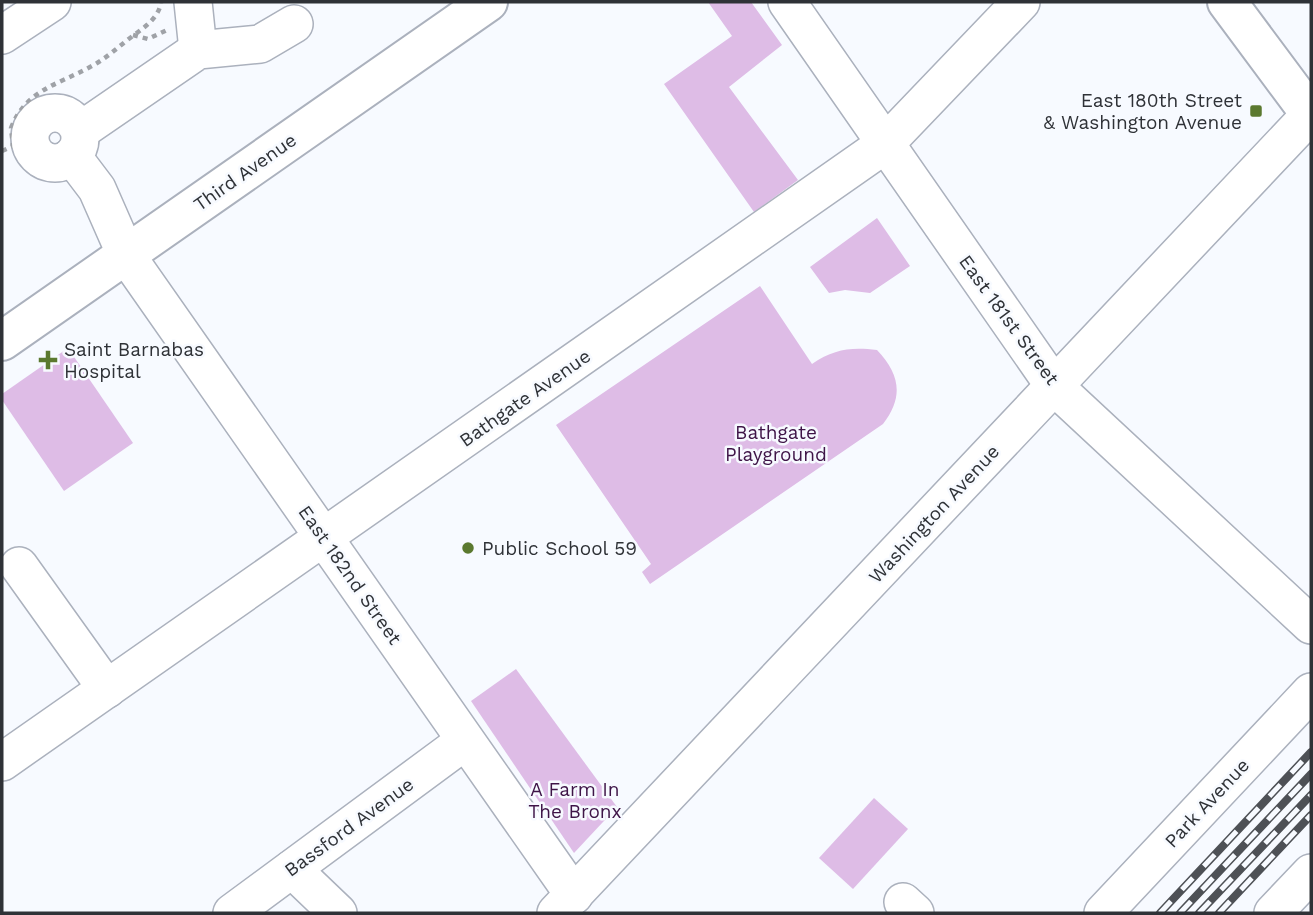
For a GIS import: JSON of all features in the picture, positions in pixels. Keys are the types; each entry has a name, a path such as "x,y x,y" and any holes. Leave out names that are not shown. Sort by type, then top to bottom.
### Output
{"main road":[{"name":"Third Avenue","path":"2,341 488,2"},
{"path":"1227,2 1311,115"}],"street":[{"path":"2,35 52,2"},
{"name":"East 181st Street","path":"787,2 1055,387 1311,625"},
{"name":"Bathgate Avenue","path":"2,762 884,145 1021,2"},
{"path":"190,26 260,44 294,24"},
{"name":"East 182nd Street","path":"190,26 76,144 127,255 466,741 565,904"},
{"name":"Washington Avenue","path":"565,904 1311,115"},
{"path":"19,566 107,689"},
{"name":"Park Avenue","path":"1103,913 1311,692"},
{"name":"Bassford Avenue","path":"232,913 466,741"},
{"path":"292,869 338,913"},
{"path":"1273,913 1311,873"}],"path":[{"path":"2,151 13,146 11,128 29,99 45,87 99,62 157,14 161,2"},
{"path":"133,35 148,39 190,26"}],"green space":[{"path":"708,2 751,2 782,45 729,87 798,180 754,212 664,84 732,36"},
{"path":"877,218 910,266 870,293 845,290 829,293 810,267"},
{"name":"Bathgate Playground","path":"760,286 812,364 843,350 877,350 895,377 897,386 894,404 883,424 650,584 642,572 651,564 556,425"},
{"path":"68,348 133,443 64,491 2,400 2,394"},
{"name":"A Farm In The Bronx","path":"516,669 617,807 574,853 471,701"},
{"path":"874,798 908,829 853,889 819,858"}],"railway":[{"path":"1160,913 1311,752"},
{"path":"1180,913 1311,774"},
{"path":"1199,913 1311,795"},
{"path":"1219,913 1311,815"}],"place":[{"name":"East 180th Street & Washington Avenue","path":"1256,111"},
{"name":"Saint Barnabas Hospital","path":"48,360"},
{"name":"Public School 59","path":"468,548"}]}
